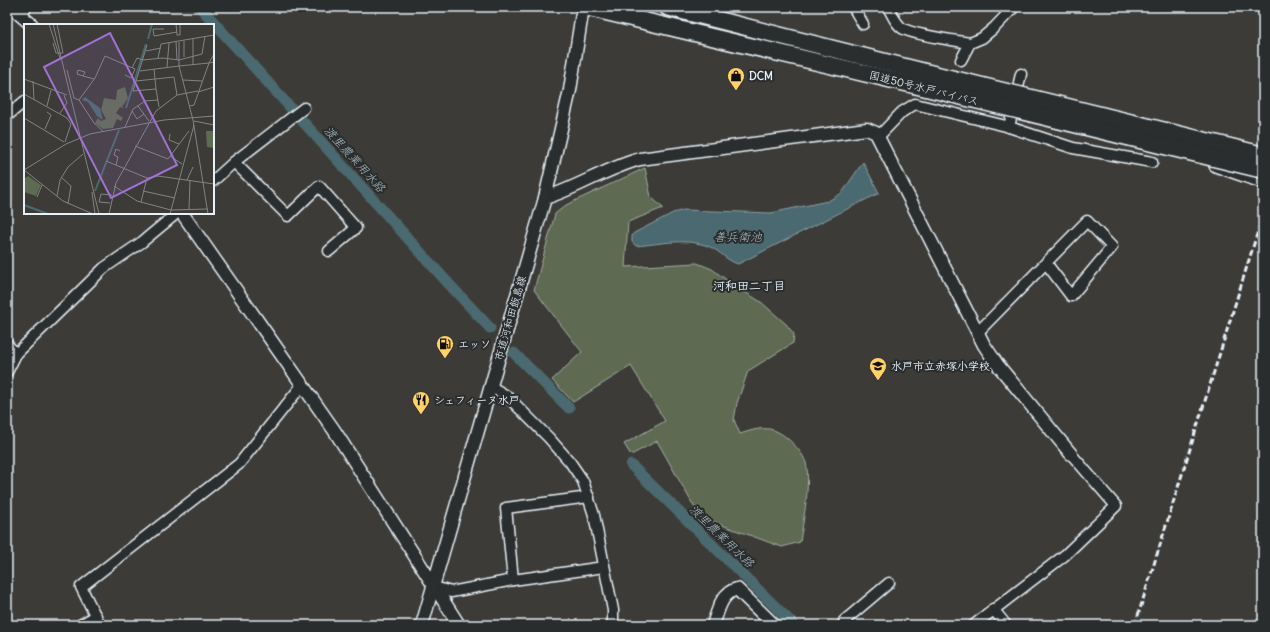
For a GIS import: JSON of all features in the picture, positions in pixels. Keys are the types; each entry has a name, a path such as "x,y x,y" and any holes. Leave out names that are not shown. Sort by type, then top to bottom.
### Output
{"highway":[{"name":"国道50号水戸バイパス","path":"584,7 1260,154"},
{"name":"国道50号水戸バイパス","path":"667,7 915,78 1174,148 1263,170"},
{"path":"1174,148 1263,180"}],"street":[{"path":"11,7 24,11 31,24"},
{"name":"市道河和田飯島線","path":"422,625 544,198 570,90 584,7"},
{"path":"853,7 863,24"},
{"path":"888,7 895,20 903,28 912,32 970,43 982,38 1014,7"},
{"path":"961,60 970,43"},
{"path":"1009,127 1022,74"},
{"path":"7,116 24,102"},
{"path":"878,137 902,112 915,104 1009,127 1073,148 1152,162"},
{"path":"214,180 234,162 304,108"},
{"path":"544,198 557,194 626,163 640,159 867,129 876,132 984,345 997,364 1070,454 1116,506 1065,555 974,625"},
{"path":"234,162 288,216 320,186 356,228 329,251"},
{"path":"7,372 16,354 104,268 142,242 176,214"},
{"path":"183,214 334,430 458,625"},
{"path":"978,332 1087,221 1112,247 1071,296 1046,263"},
{"path":"7,344 16,354"},
{"path":"80,625 98,620 81,587 239,464 303,384"},
{"path":"490,386 507,396 570,462 583,481 594,515 613,610 613,625"},
{"path":"514,580 506,508 589,497"},
{"path":"434,587 451,592 514,580 604,567"},
{"path":"847,625 844,621 889,583"},
{"path":"713,625 724,597 727,593 737,589 774,625"},
{"path":"993,609 1006,625"}],"green space":[{"path":"645,168 651,197 663,208 628,222 625,267 697,263 712,269 732,284 761,302 786,324 794,334 793,343 748,371 737,403 734,420 740,434 759,429 770,429 782,434 803,457 806,463 808,480 800,542 782,547 700,517 657,441 631,455 624,444 665,421 631,366 573,402 552,380 582,352 534,290 555,214 566,205"}],"water":[{"name":"善兵衛池","path":"863,162 879,193 738,264 730,261 710,247 692,242 673,242 636,246 632,242 632,236 634,233 673,213 684,210 771,213 828,201 842,193"}],"waterway":[{"name":"渡里農業用水路","path":"200,7 490,328"},
{"name":"渡里農業用水路","path":"514,353 569,408"},
{"name":"渡里農業用水路","path":"631,465 794,625"}],"railway":[{"path":"1135,625 1263,215"}],"place":[{"name":"DCM","path":"736,91"},
{"name":"エッソ","path":"445,359"},
{"name":"水戸市立赤塚小学校","path":"878,381"},
{"name":"シェフィーヌ水戸","path":"421,415"}],"district":[{"name":"河和田二丁目","path":"749,285"}]}
